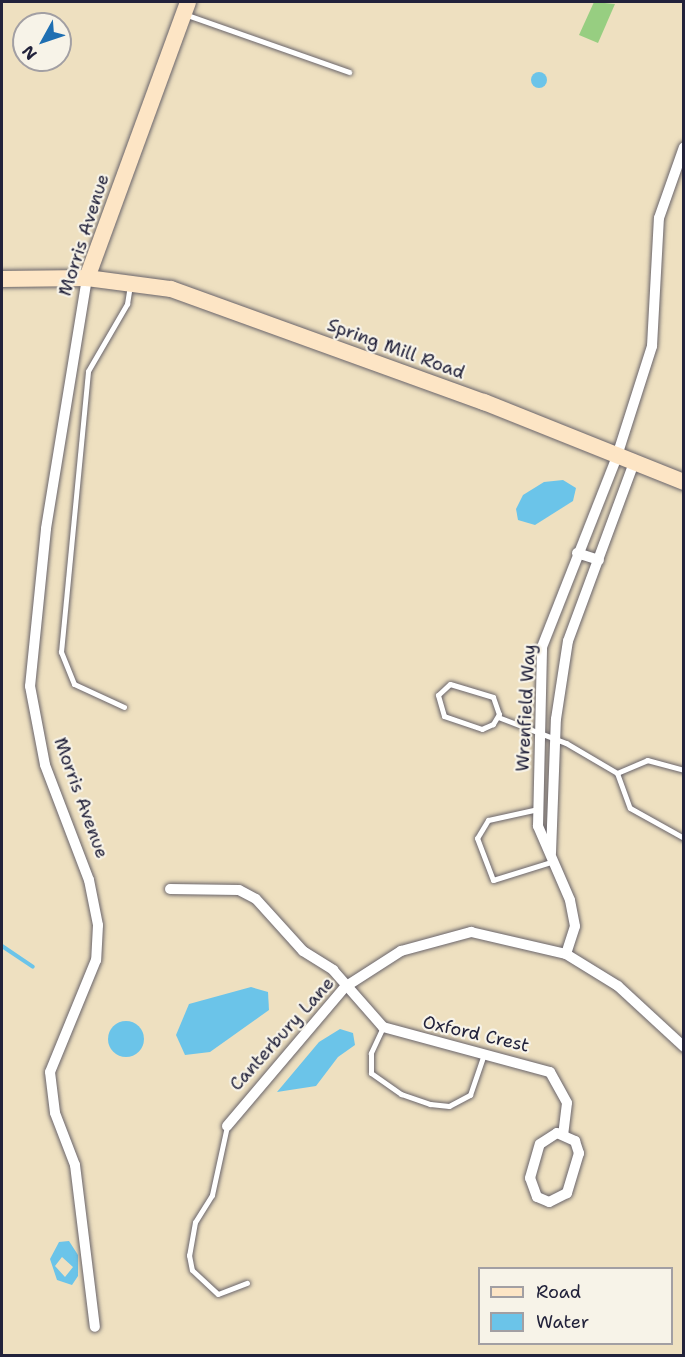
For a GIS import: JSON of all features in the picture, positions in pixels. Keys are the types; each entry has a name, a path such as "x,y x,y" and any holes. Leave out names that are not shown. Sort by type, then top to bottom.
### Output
{"main road":[{"name":"Morris Avenue","path":"87,278 186,8"},
{"name":"Spring Mill Road","path":"2,279 87,278 171,289 484,402 616,459 684,482"}],"street":[{"name":"Wrenfield Way","path":"566,954 575,926 561,877 551,862 538,809 538,732 542,647 577,553 616,459 652,346 658,219 684,147"},
{"name":"Morris Avenue","path":"87,278 47,518 30,686 45,765 89,880 98,925 96,960 50,1072 55,1113 75,1165 94,1327"},
{"name":"Wrenfield Way","path":"551,862 555,739 568,641 633,465"},
{"path":"597,509 614,515"},
{"path":"577,553 598,560"},
{"path":"170,889 239,890 256,899 303,951 333,970 345,987 383,1028"},
{"name":"Canterbury Lane","path":"227,1126 345,987 401,951 471,932 566,954 618,986 684,1047"},
{"name":"Oxford Crest","path":"383,1028 483,1057 550,1072 567,1103 563,1134"},
{"path":"563,1134 575,1141 579,1153 570,1187 556,1201 542,1200 530,1185 540,1144 550,1135 563,1134"}],"lane":[{"path":"186,8 350,72"},
{"path":"124,707 74,684 61,652 88,371 127,304 131,283"},
{"path":"461,685 493,697 498,717 482,729 449,718 438,707 438,695 445,686 461,685"},
{"path":"498,717 555,739 617,773 630,808 684,838"},
{"path":"617,773 647,760 684,770"},
{"path":"538,809 488,820 477,838 493,880 551,862"},
{"path":"383,1028 371,1053 371,1073 401,1094 430,1104 449,1106 470,1095 483,1057"},
{"path":"227,1126 212,1195 195,1221 189,1255 192,1270 218,1294 247,1283"}],"green space":[{"path":"594,2 615,4 598,43 579,35"}],"water":[{"path":"539,72 545,74 547,80 545,86 539,88 533,86 531,80 533,74"},
{"path":"563,480 576,488 573,501 535,525 518,520 516,509 523,495 544,482"},
{"path":"251,987 268,992 269,1010 210,1052 185,1055 176,1035 189,1004"},
{"path":"126,1021 139,1026 144,1039 139,1052 126,1057 113,1052 108,1039 113,1026"},
{"path":"340,1029 353,1033 355,1045 338,1057 316,1086 277,1092 319,1042"},
{"path":"69,1241 78,1255 78,1276 72,1285 57,1280 50,1259 59,1242","holes":["62,1257 73,1267 65,1277 55,1266"]}],"waterway":[{"path":"2,946 33,967"}]}
